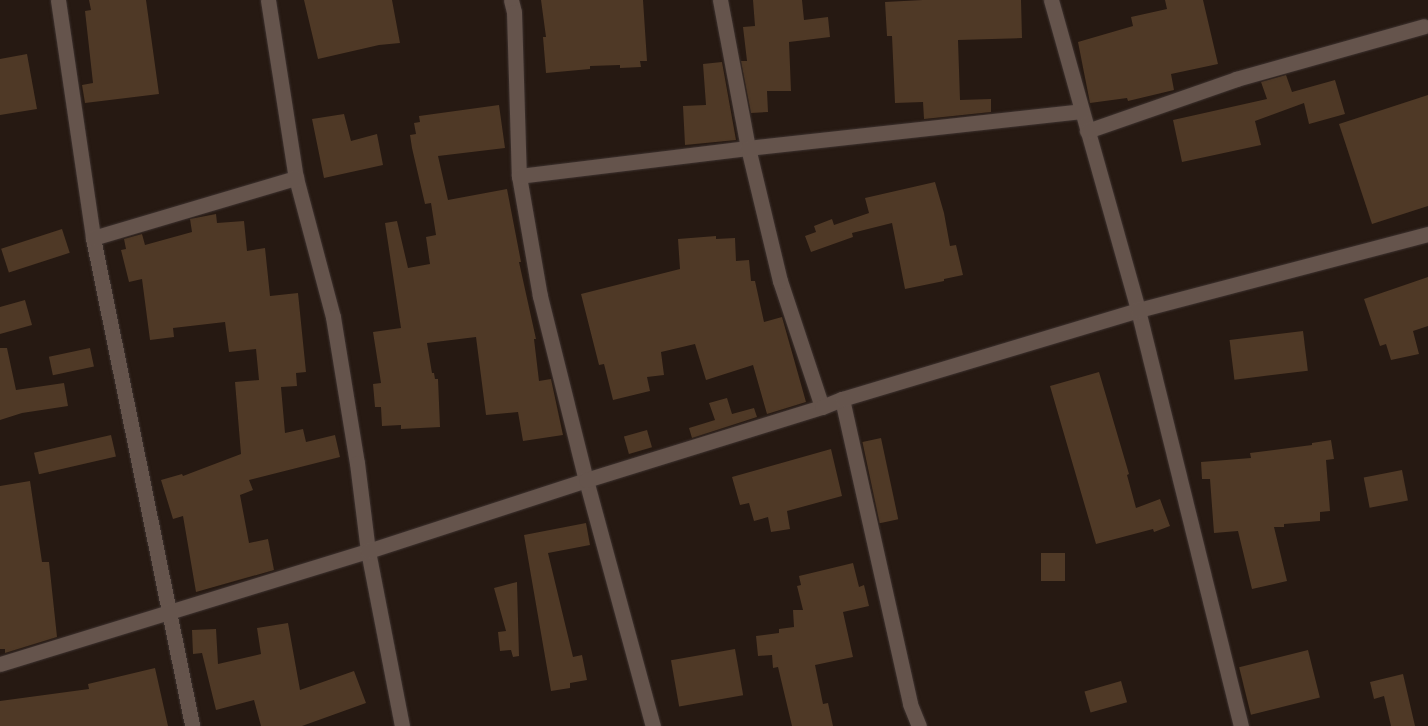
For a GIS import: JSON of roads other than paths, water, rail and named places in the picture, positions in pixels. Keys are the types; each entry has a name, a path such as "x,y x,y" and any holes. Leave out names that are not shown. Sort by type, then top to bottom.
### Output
{"street":[{"path":"58,0 93,238 192,726"},
{"path":"268,0 296,178 333,317 357,463 368,551 402,726"},
{"path":"511,0 514,12 519,176 540,296 586,480 653,726"},
{"path":"720,0 748,148 780,281 822,407"},
{"path":"1051,0 1138,310 1241,726"},
{"path":"1087,131 1236,79 1424,26"},
{"path":"519,176 748,148 1081,111"},
{"path":"93,238 296,178"},
{"path":"0,664 169,614 586,480 822,407 842,399 1138,310 1428,234"},
{"path":"842,399 910,704 919,726"}]}
